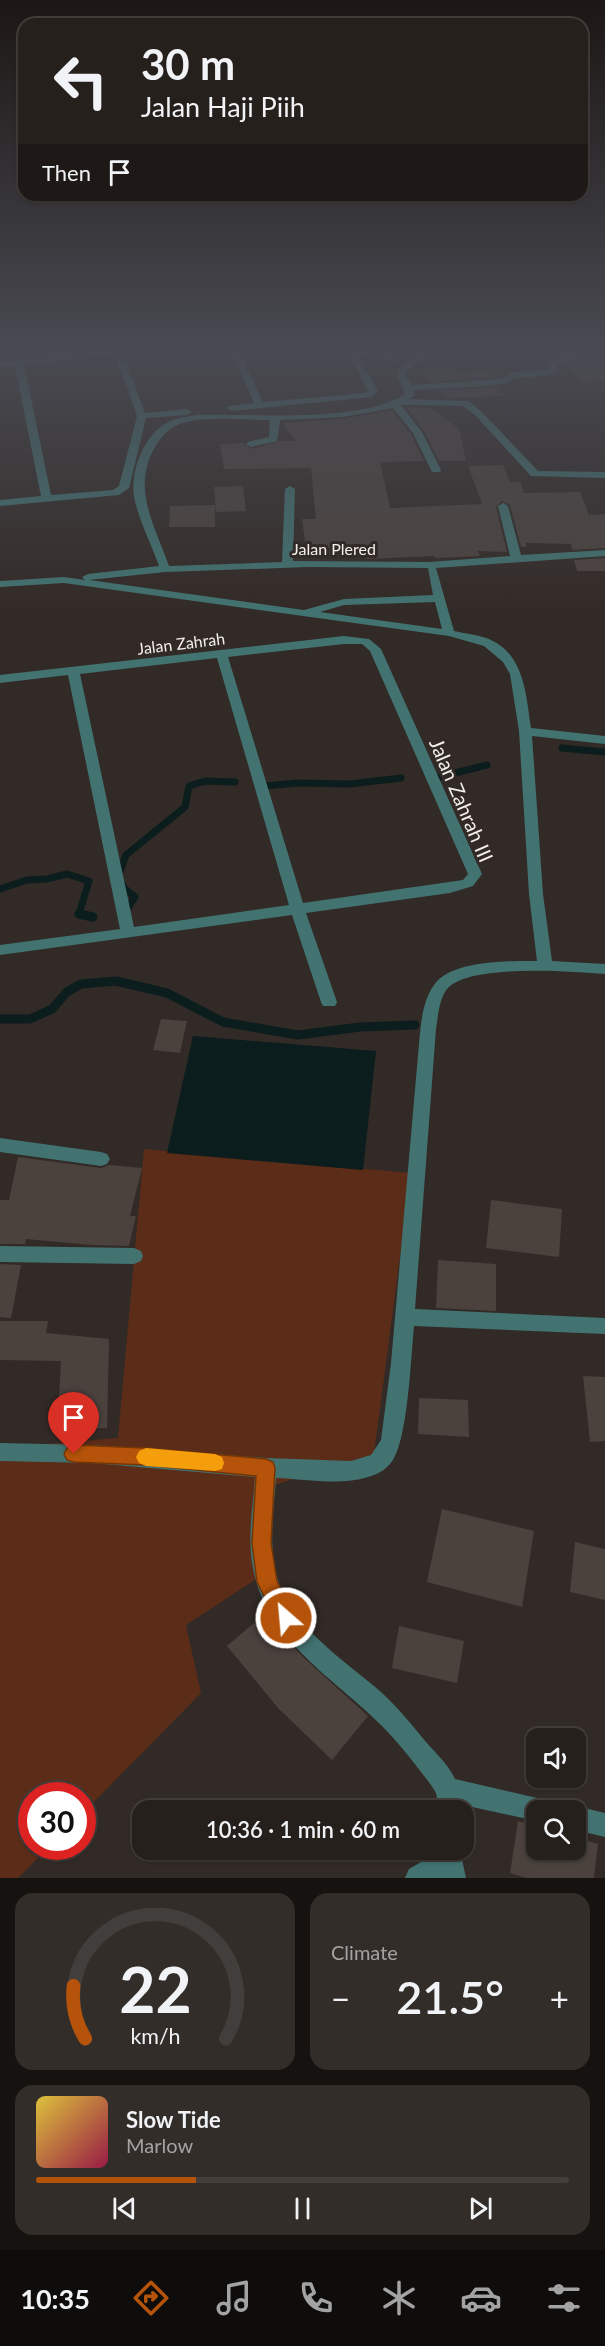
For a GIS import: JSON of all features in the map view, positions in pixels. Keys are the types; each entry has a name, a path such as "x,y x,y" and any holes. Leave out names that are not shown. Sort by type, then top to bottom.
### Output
{"street":[{"path":"35,439 47,499"},
{"path":"0,504 122,491 137,439"},
{"path":"156,439 142,467 139,493 165,569"},
{"path":"251,444 274,439"},
{"path":"420,439 436,470"},
{"path":"502,439 535,474 605,475"},
{"path":"287,564 290,489"},
{"path":"502,506 516,559"},
{"name":"Jalan Plered","path":"64,580 165,569 287,564 429,565 605,553"},
{"path":"432,570 449,633"},
{"path":"0,584 64,580 449,633 488,643 508,660 516,674 525,731 536,894 544,965"},
{"path":"303,613 344,602 440,598"},
{"name":"Jalan Zahrah","path":"0,679 344,640 365,641"},
{"name":"Jalan Zahrah III","path":"297,909 450,888 468,883 475,874 375,649 365,641"},
{"path":"222,655 297,909 329,1002"},
{"path":"73,672 128,933"},
{"path":"525,731 605,740"},
{"path":"0,950 297,909"},
{"path":"0,1452 145,1457 266,1468 351,1471 368,1468 386,1453 391,1440 405,1317 427,1044 431,1015 441,986 449,977 459,973 544,965 605,969"},
{"path":"0,1146 101,1159"},
{"path":"0,1254 134,1256"},
{"path":"405,1317 605,1326"},
{"path":"266,1468 261,1543 267,1582 286,1618 312,1647 380,1707 438,1772 450,1800"},
{"path":"474,1803 526,1808"},
{"path":"586,1820 605,1825"},
{"path":"418,1878 450,1862"}],"shaded area":[{"path":"193,1036 376,1051 363,1170 167,1153"},
{"path":"144,1149 411,1173 374,1454 268,1487 270,1570 186,1625 201,1693 96,1800 96,1782 18,1782 18,1860 36,1860 18,1878 0,1878 0,1448 118,1438"}],"building":[{"path":"294,439 413,439 424,461 380,462 390,508 482,504 468,466 503,465 510,482 520,482 524,493 580,492 589,515 605,514 605,548 572,550 571,544 526,543 526,547 521,547 510,505 502,501 496,507 507,552 478,551 480,556 435,558 434,556 367,559 365,554 307,556 302,519 316,519 311,468 224,469 220,444 244,443 252,449 279,441 296,441"},
{"path":"428,439 461,439 466,461 439,461"},
{"path":"243,486 246,511 216,512 214,487"},
{"path":"215,505 215,527 169,527 170,506"},
{"path":"605,558 605,571 577,571 574,560"},
{"path":"161,1019 187,1021 180,1053 153,1050"},
{"path":"18,1157 101,1168 109,1165 142,1168 130,1216 136,1216 129,1246 26,1239 25,1244 0,1244 0,1200 9,1200"},
{"path":"491,1200 562,1209 559,1257 486,1248"},
{"path":"438,1260 496,1264 496,1311 436,1308"},
{"path":"0,1264 21,1265 11,1318 0,1317"},
{"path":"0,1321 48,1321 46,1333 109,1339 107,1428 57,1430 61,1361 0,1360"},
{"path":"583,1376 605,1377 605,1441 590,1442"},
{"path":"419,1398 468,1400 469,1437 418,1434"},
{"path":"442,1509 534,1531 522,1607 427,1582"},
{"path":"575,1542 605,1549 605,1600 570,1592"},
{"path":"267,1612 285,1638 303,1657 368,1716 332,1760 278,1708 227,1646"},
{"path":"399,1626 464,1641 457,1683 392,1668"},
{"path":"518,1821 526,1824 526,1860 586,1860 586,1841 598,1844 594,1878 526,1878 510,1873"}],"waterway":[{"path":"562,748 605,752"},
{"path":"439,777 487,765"},
{"path":"265,786 297,783 350,784 401,778"},
{"path":"125,912 135,897 124,888 118,877 126,855 185,807 189,786 205,781 235,782"},
{"path":"0,889 27,880 47,879 67,874 89,881 79,914"},
{"path":"79,914 86,915"},
{"path":"79,914 93,917"},
{"path":"0,1019 30,1019 52,1009 67,992 81,984 116,981 167,993 223,1022 298,1035 360,1027 415,1025"}],"slow traffic":[{"path":"146,1457 215,1463"}],"route":[{"path":"74,1454 201,1461 266,1468 261,1543 267,1582 286,1618"}]}
